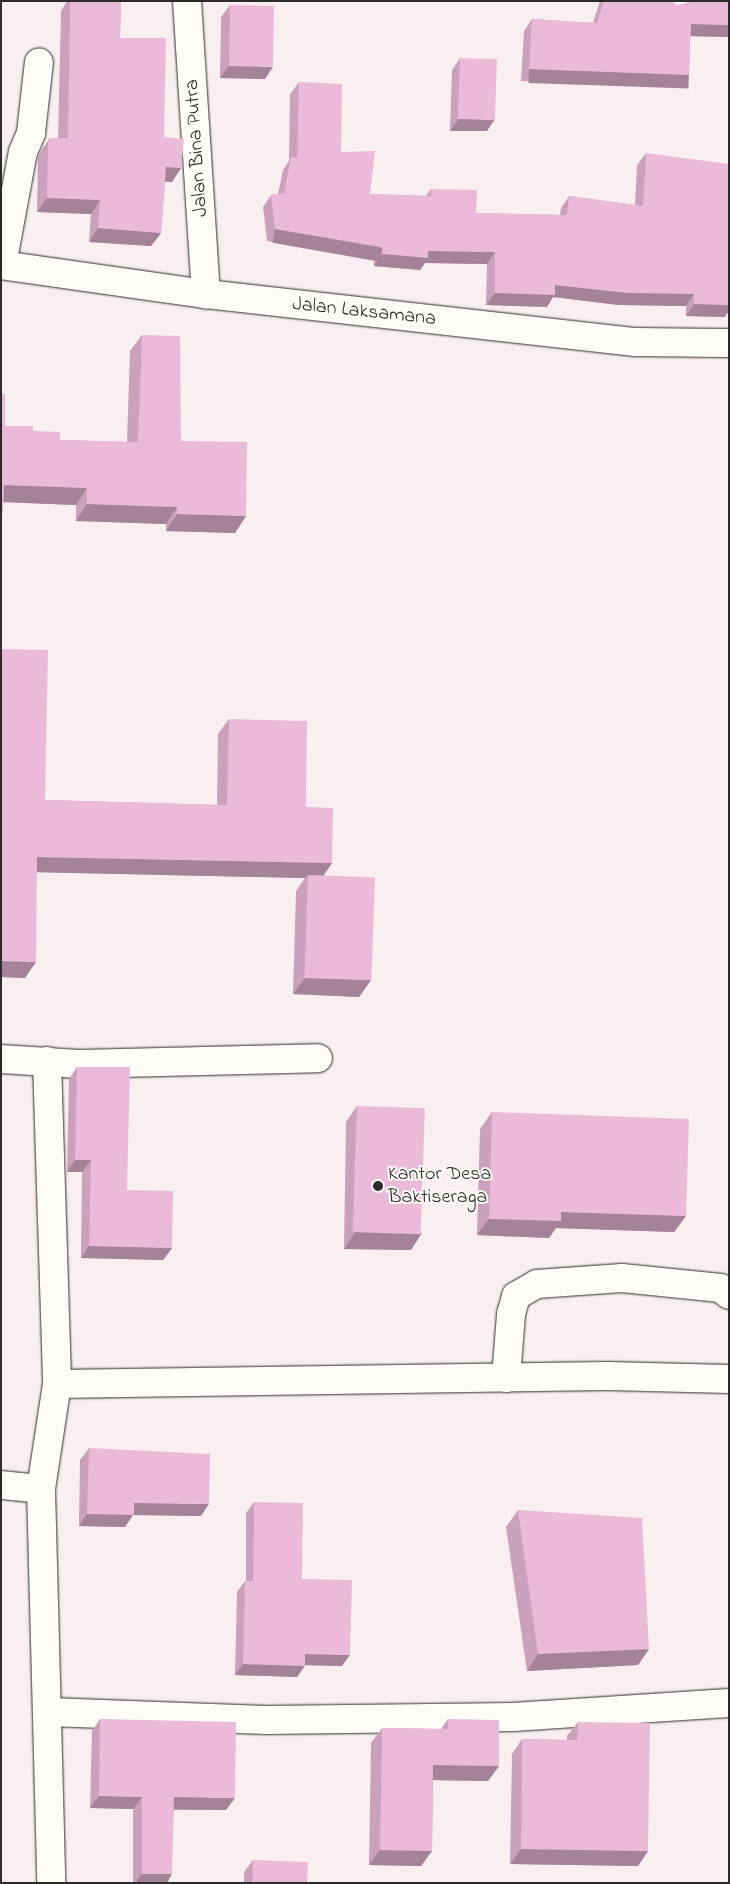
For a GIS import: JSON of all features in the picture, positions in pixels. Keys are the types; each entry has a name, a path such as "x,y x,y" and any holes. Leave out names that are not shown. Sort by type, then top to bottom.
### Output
{"street":[{"name":"Jalan Bina Putra","path":"187,1 206,294"},
{"path":"669,1 674,2"},
{"path":"2,265 23,152 31,132 39,62"},
{"name":"Jalan Laksamana","path":"2,265 206,294 635,342 729,343"},
{"path":"1,1059 79,1064 318,1058"},
{"path":"47,1061 56,1384 41,1489 49,1712 50,1883"},
{"path":"506,1378 511,1314 516,1296 537,1284 622,1278 720,1288 729,1295"},
{"path":"56,1384 506,1378 729,1379"},
{"path":"1,1485 41,1489"},
{"path":"49,1712 266,1720 513,1717 729,1703"}],"building":[{"path":"70,1 121,1 120,38 166,38 164,137 184,139 181,168 166,167 161,233 98,228 100,200 47,198 48,142 50,138 68,138"},
{"path":"604,1 671,1 677,5 691,1 729,1 729,25 691,24 689,75 529,69 532,19 597,23"},
{"path":"230,5 274,6 273,67 229,66"},
{"path":"460,58 497,59 495,120 458,119"},
{"path":"299,82 342,84 341,152 375,151 370,194 431,196 431,189 477,190 476,213 567,215 569,196 643,206 646,153 729,164 729,305 694,304 694,294 627,293 555,285 555,295 495,293 495,252 428,251 428,258 383,254 382,247 275,229 271,195 284,193 291,157 297,158"},
{"path":"142,335 180,336 181,441 247,442 246,516 177,514 177,507 87,504 87,488 4,485 3,513 1,513 1,394 5,394 5,426 33,426 33,431 60,432 60,440 138,442"},
{"path":"1,649 48,650 45,800 227,805 229,719 307,721 306,807 333,808 332,863 37,857 36,962 1,961"},
{"path":"308,875 375,877 371,980 304,978"},
{"path":"77,1067 130,1067 127,1190 173,1191 172,1248 89,1246 91,1160 75,1160"},
{"name":"Kantor Desa Baktiseraga","path":"357,1106 425,1108 421,1234 353,1232"},
{"path":"492,1112 689,1119 686,1216 561,1212 561,1221 489,1219"},
{"path":"89,1448 210,1454 209,1504 134,1503 134,1515 87,1514"},
{"path":"254,1502 303,1503 302,1579 352,1580 350,1655 305,1654 305,1666 243,1664 245,1581 253,1581"},
{"path":"518,1510 642,1518 649,1649 538,1654"},
{"path":"100,1719 236,1722 235,1798 174,1797 172,1874 142,1874 142,1797 99,1796"},
{"path":"448,1719 499,1720 499,1766 433,1765 432,1851 380,1850 382,1728 448,1729"},
{"path":"578,1722 650,1723 648,1851 521,1849 522,1739 577,1740"},
{"path":"253,1860 308,1862 307,1883 252,1883"}],"place":[{"name":"Kantor Desa Baktiseraga","path":"378,1186"}]}
